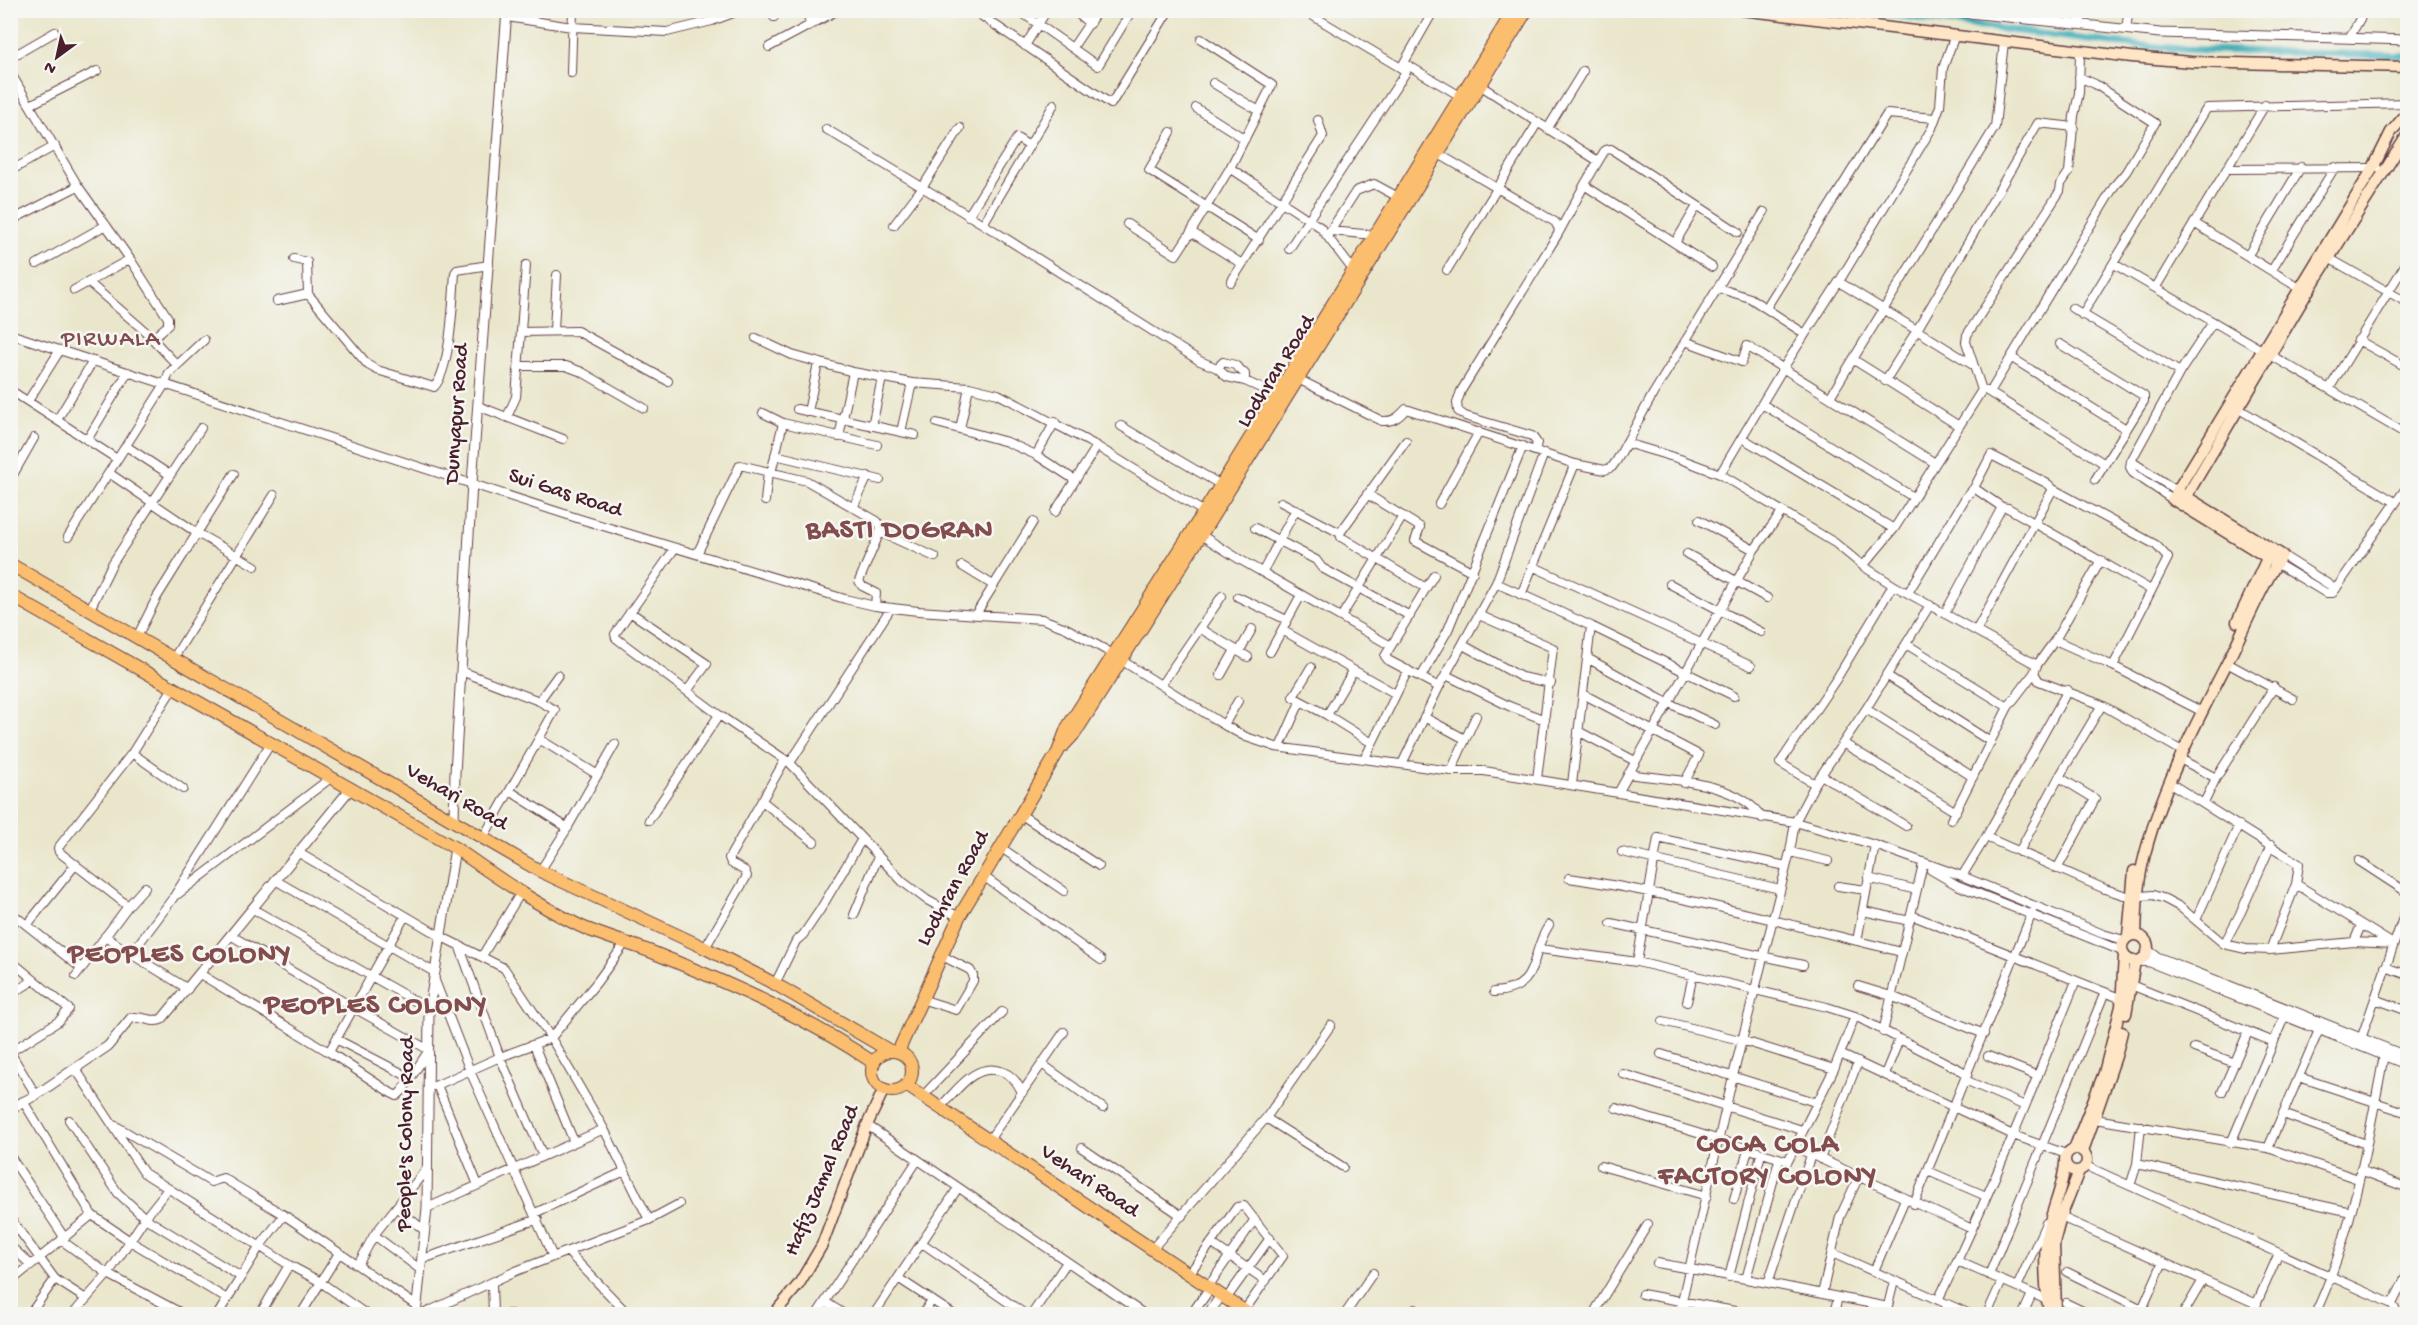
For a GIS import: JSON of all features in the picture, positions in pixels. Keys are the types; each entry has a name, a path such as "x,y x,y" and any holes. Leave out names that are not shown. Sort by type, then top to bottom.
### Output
{"main road":[{"name":"Lodhran Road","path":"894,1052 959,917 1058,752 1067,728 1201,535 1437,153 1514,10"},
{"name":"Lodhran Road","path":"1117,657 1398,197 1465,99 1481,86 1527,10"},
{"path":"1741,10 2080,52 2191,62 2408,68"},
{"path":"2274,556 2179,498 2379,168 2391,132 2408,112"},
{"path":"2379,168 2404,149 2408,134"},
{"path":"2198,710 2227,663 2262,588 2274,556"},
{"path":"2056,1314 2054,1243 2057,1213 2072,1154 2104,1073 2122,999 2136,862 2144,835 2198,710 2274,556"},
{"name":"Vehari Road","path":"10,564 540,871 705,948 775,984 894,1052"},
{"name":"Vehari Road","path":"10,595 455,848 520,894 580,926 626,942 736,988 844,1042 874,1063"},
{"path":"2134,896 2180,753"},
{"path":"2127,944 2144,939 2148,950 2144,957 2137,961"},
{"path":"2082,1168 2073,1171 2072,1154 2095,1119 2116,1056 2137,961 2127,944"},
{"path":"894,1052 904,1055 911,1066 910,1079 896,1090 884,1089 874,1078 874,1063 880,1055 894,1052"},
{"name":"Vehari Road","path":"906,1084 1246,1313"},
{"name":"Hafiz Jamal Road","path":"774,1314 799,1284 822,1245 867,1125 884,1089"},
{"path":"2049,1314 2046,1240 2057,1213 2087,1158 2072,1154"}],"street":[{"path":"571,73 573,10"},
{"path":"507,14 572,27 667,32 712,21 741,10"},
{"path":"807,10 810,25"},
{"path":"769,47 838,10"},
{"path":"973,10 1111,104 1168,10"},
{"path":"1018,10 1098,66 1132,10"},
{"path":"1025,46 1047,10"},
{"path":"1073,10 1090,24"},
{"path":"1073,47 1098,10"},
{"path":"1303,10 1465,99"},
{"path":"1403,65 1434,10"},
{"path":"1941,10 2170,33 2408,40"},
{"path":"2078,23 2087,10"},
{"path":"2126,28 2128,10"},
{"path":"2349,38 2365,10"},
{"name":"Dunyapur Road","path":"454,821 472,483 507,14"},
{"path":"10,58 56,32"},
{"path":"1720,474 1782,369 1839,282 1932,128 1940,106 1943,68 1954,35"},
{"path":"1126,224 1176,255 1230,168 1272,85 1201,39"},
{"path":"1830,397 1995,127 2004,42"},
{"path":"2080,52 2069,172 2061,184 2060,191 1967,335 1966,342 1973,365 1986,391 2105,464"},
{"path":"1289,249 1406,72 1403,65"},
{"path":"30,105 97,71"},
{"path":"1548,128 1583,71"},
{"path":"10,72 78,186 130,259 170,322 152,339"},
{"path":"1863,566 1894,529 1959,426 2012,358 2115,185 2126,172 2155,123 2095,84 2079,77"},
{"path":"1213,83 1259,111"},
{"path":"1481,86 1598,161"},
{"path":"2082,315 2207,108 2408,103"},
{"path":"983,224 1054,104"},
{"path":"2156,287 2265,105"},
{"path":"1196,108 1245,139"},
{"path":"1766,308 1887,114 1935,118"},
{"path":"1230,282 1259,240 1323,136 1318,120"},
{"path":"1447,270 1538,122"},
{"path":"1885,381 2038,123 2074,127"},
{"path":"894,225 922,188 960,128"},
{"path":"826,129 983,224 1200,361 1217,368 1227,377 1245,381 1276,395"},
{"path":"1171,132 1149,170 1259,240"},
{"path":"968,216 1017,138 1029,146"},
{"path":"10,171 55,146"},
{"path":"1402,764 1439,687 1496,583 1539,452 1532,436 1464,416 1458,411 1457,403 1461,392 1559,233 1598,161 1605,150 1611,149 1738,232"},
{"path":"1437,153 1555,222 1559,233"},
{"path":"2248,255 2301,167"},
{"path":"2272,270 2335,167"},
{"path":"1230,168 1329,233 1353,270"},
{"path":"2228,169 2379,168"},
{"path":"1586,182 1587,187 1712,267"},
{"path":"1329,233 1356,191 1365,186 1374,184 1398,197"},
{"path":"10,221 78,186"},
{"path":"1675,243 1697,206"},
{"path":"1298,379 1382,422 1389,422 1406,409 1575,464 1605,470 1617,460 1685,341 1764,212"},
{"path":"2194,223 2304,291"},
{"path":"37,264 106,225"},
{"path":"1191,231 1242,264"},
{"path":"1329,233 1375,236"},
{"path":"2325,256 2408,303"},
{"path":"74,290 130,259"},
{"path":"294,260 305,261 308,264 308,294 368,365 376,370 434,387 446,356 454,273 457,270 489,265"},
{"path":"2329,389 2408,260"},
{"path":"2114,264 2408,435"},
{"path":"507,417 516,397 526,265"},
{"path":"554,330 557,275"},
{"path":"88,282 152,339 177,365"},
{"path":"1839,282 1973,365"},
{"path":"1718,288 1750,298 1805,334"},
{"path":"277,301 308,294"},
{"path":"2072,308 2180,372"},
{"path":"2179,498 2133,473 2130,467 2131,461 2180,372 2212,322"},
{"path":"521,332 577,331 668,381"},
{"name":"Sui Gas Road","path":"10,334 580,519 845,599 891,608 1054,622 1117,657 1224,725 1246,737 1280,747 1451,771 1484,771 1795,822 1875,845 1923,864"},
{"path":"756,338 792,355 853,372 912,382 969,387 998,394 1097,446 1204,512"},
{"path":"68,537 165,384 169,373 204,339"},
{"path":"2358,340 2408,368"},
{"path":"1685,341 1742,362 1747,346 1935,463"},
{"path":"2060,344 2144,396 2144,401 2095,480"},
{"path":"28,401 60,350"},
{"path":"2012,358 2126,429"},
{"path":"1854,360 1959,426"},
{"path":"57,420 93,361"},
{"path":"1217,368 1223,362 1234,365 1245,374 1245,381"},
{"path":"808,412 818,363"},
{"path":"519,366 566,366 582,372 644,408"},
{"path":"87,440 128,372"},
{"path":"839,437 853,372"},
{"path":"872,426 882,378"},
{"path":"901,432 912,382"},
{"path":"960,429 969,387"},
{"path":"10,390 117,459"},
{"path":"1762,404 1913,497"},
{"path":"478,406 563,439"},
{"path":"2234,406 2395,502"},
{"path":"796,409 915,435"},
{"path":"763,413 783,423 877,445"},
{"path":"1036,455 1054,422"},
{"path":"765,501 783,423"},
{"path":"938,423 1007,442 1036,455 1075,480"},
{"path":"1121,426 1221,485"},
{"path":"90,609 112,564 201,428"},
{"path":"1439,504 1479,432"},
{"path":"10,480 34,438"},
{"path":"1742,438 1894,529"},
{"path":"1340,533 1406,441"},
{"path":"1626,442 1720,474 1835,543 1863,566 1893,585 1976,631 2036,669 2039,681 2068,690 2102,705 2216,778"},
{"path":"126,446 170,476"},
{"path":"1055,512 1097,446"},
{"path":"1421,678 1448,630 1523,446"},
{"path":"775,455 880,480"},
{"path":"1908,593 1992,455 2156,544 2168,558 2113,666"},
{"path":"1521,595 1575,464"},
{"path":"697,555 740,465 807,482 877,521 881,526 859,581 862,586 876,593 875,606"},
{"path":"109,473 197,533 255,566"},
{"path":"137,637 157,597 234,474"},
{"path":"853,508 868,476"},
{"path":"2274,556 2336,589 2408,485"},
{"path":"1974,488 2002,507 2008,508 2151,590"},
{"path":"1976,631 2053,489"},
{"path":"1367,494 1420,527 1415,541 1473,572"},
{"path":"173,659 274,495"},
{"path":"1281,502 1340,533 1341,537 1426,588"},
{"path":"1945,614 2002,507"},
{"path":"1263,571 1296,509"},
{"path":"1618,792 1754,550 1782,512"},
{"path":"1341,617 1403,516"},
{"path":"1699,520 1754,550"},
{"path":"978,614 993,585 1033,522"},
{"path":"1255,528 1316,560 1322,568 1410,616"},
{"path":"880,532 935,557"},
{"path":"1201,535 1391,646"},
{"path":"675,548 615,634 616,638 719,715 787,761 903,882 927,900 959,917"},
{"path":"1687,554 1767,598"},
{"path":"1951,820 2008,707 2055,640 2101,560"},
{"path":"962,566 993,585"},
{"path":"1532,566 1703,642 1751,666"},
{"path":"1434,575 1385,657 1439,687"},
{"path":"1496,583 1591,626 1734,696"},
{"path":"1670,584 1761,632"},
{"path":"1815,784 1780,764 1837,678 1893,585"},
{"path":"1270,652 1301,595"},
{"path":"1161,685 1222,596"},
{"path":"1238,597 1287,621"},
{"path":"1679,1314 1733,1076 1744,1041 1790,852 1795,822 1815,784 1866,709 1930,605"},
{"path":"705,948 747,876 745,871 731,863 729,858 787,761 891,608"},
{"path":"630,612 707,664 687,691"},
{"path":"1479,615 1553,648 1551,683 1538,779"},
{"path":"1572,784 1591,626"},
{"path":"1201,629 1248,657"},
{"path":"1221,675 1252,629"},
{"path":"1282,630 1396,694"},
{"path":"2055,640 2113,666 2198,710"},
{"path":"1906,644 2008,707"},
{"path":"1463,645 1521,677 1551,683"},
{"path":"1587,658 1669,703 1715,725"},
{"path":"2227,663 2293,699"},
{"path":"1311,667 1293,697 1372,743"},
{"path":"1365,758 1408,670"},
{"path":"461,671 539,701 555,710 483,838"},
{"path":"1327,715 1353,671"},
{"path":"539,701 558,675"},
{"path":"1446,675 1509,706 1545,720"},
{"path":"1886,675 1991,742"},
{"path":"2204,802 2216,778 2274,687"},
{"path":"128,906 59,852 59,844 132,753 173,688"},
{"path":"1962,876 2068,690"},
{"path":"1583,694 1699,755 1684,783"},
{"path":"1224,725 1238,701"},
{"path":"1280,747 1300,702"},
{"path":"2019,852 2059,777 2102,705"},
{"path":"1866,709 1973,777"},
{"path":"650,820 719,715"},
{"path":"1451,771 1476,716"},
{"path":"1424,717 1465,739"},
{"path":"1578,731 1635,761"},
{"path":"539,739 598,775"},
{"path":"131,954 173,898 271,743"},
{"path":"1843,743 1956,812"},
{"path":"540,871 568,828 615,744"},
{"path":"132,753 183,789"},
{"path":"1628,774 1727,791 1747,802 1757,810 1762,818"},
{"path":"1821,775 1906,826"},
{"path":"173,898 332,777"},
{"path":"2057,869 2095,799 2059,777"},
{"path":"2170,783 2271,844 2299,864 2296,885 2270,950"},
{"path":"10,1109 36,1095 108,1046 131,1018 139,1017 154,1021 162,1019 351,788"},
{"path":"510,791 568,828"},
{"path":"762,801 814,842"},
{"path":"1020,814 1099,866"},
{"path":"2196,920 2239,825"},
{"path":"1986,837 2105,889 2134,896 2153,895 2165,899 2196,920 2224,944 2246,949 2270,950 2354,942 2393,944"},
{"path":"775,984 796,941 803,935 820,909 862,839"},
{"path":"1637,962 1657,839 1786,866"},
{"path":"2224,944 2271,844"},
{"path":"1857,941 1875,845"},
{"path":"1000,847 1064,891"},
{"name":"People's Colony Road","path":"419,1312 433,1086 429,1050 429,1009 455,848"},
{"path":"1622,852 1780,889"},
{"path":"1790,852 1828,861"},
{"path":"299,853 440,936 504,968 551,1038 604,1129 649,1220"},
{"path":"854,915 878,857"},
{"path":"2359,861 2408,893"},
{"path":"27,925 75,864"},
{"path":"1923,864 1962,876 2016,903 2032,914 2127,944"},
{"path":"1883,1032 1923,864"},
{"path":"1923,864 1957,885 2016,903 2127,944"},
{"path":"983,876 1101,960"},
{"path":"1569,878 1772,919 1902,952"},
{"path":"1868,878 1917,890"},
{"path":"275,880 434,975 470,1071 553,1257"},
{"path":"2296,885 2393,944"},
{"path":"1838,886 1866,890"},
{"path":"76,976 145,887"},
{"path":"482,956 520,894"},
{"path":"253,909 429,1009"},
{"path":"1863,910 1910,918 2016,955 2122,999"},
{"path":"10,912 81,968"},
{"path":"1914,1204 2032,914"},
{"path":"2361,1039 2404,915"},
{"path":"329,1052 405,916"},
{"path":"1611,922 1803,965"},
{"path":"1494,992 1519,987 1525,982 1549,925"},
{"path":"2354,942 2361,925"},
{"path":"105,936 188,989"},
{"path":"200,974 397,1096 429,1050 232,936"},
{"path":"478,1185 433,1086 500,1056 534,1046 551,1038 626,942"},
{"path":"459,945 500,1056 543,1156"},
{"path":"1540,949 1637,962 1855,1016 2025,1107"},
{"path":"2148,950 2157,957 2319,1030 2333,1031 2361,1039 2408,1057"},
{"path":"921,999 956,1010 973,981 970,970 940,955"},
{"path":"10,960 69,1009 59,1021 10,1052 36,1095"},
{"path":"2137,961 2150,962 2243,996 2333,1031 2408,1065"},
{"path":"2385,967 2408,975"},
{"path":"1687,1002 1693,975"},
{"path":"10,995 34,980"},
{"path":"1938,1300 1972,1230 2076,981"},
{"path":"2131,985 2274,1042"},
{"path":"1858,987 1891,996 1984,1034"},
{"path":"1989,1275 2105,992"},
{"path":"2375,999 2408,1011"},
{"path":"923,1096 1002,1012"},
{"path":"2231,1143 2285,1015"},
{"path":"1616,1108 1788,1161 1815,1102 1834,1069 1855,1016"},
{"path":"1664,1021 1744,1041 1834,1069"},
{"path":"1152,1249 1266,1118 1330,1025"},
{"path":"2268,1148 2319,1030"},
{"path":"989,1140 1064,1032"},
{"path":"2222,1092 2248,1032"},
{"path":"336,1039 411,1078"},
{"path":"1885,1074 1899,1040"},
{"path":"534,1046 574,1142"},
{"path":"2194,1048 2235,1063"},
{"path":"1661,1054 1815,1102"},
{"path":"1840,1054 2013,1135 2043,1147 2072,1154"},
{"path":"2315,1314 2333,1277 2351,1212 2384,1055"},
{"path":"1988,1056 2038,1076"},
{"path":"1820,1159 1858,1062"},
{"path":"1042,1064 1103,1108"},
{"path":"75,1068 144,1173 167,1190 319,1281 366,1314"},
{"path":"940,1107 981,1070 993,1069 1005,1072 1015,1079 1022,1093"},
{"path":"1623,1074 1802,1130"},
{"path":"2299,1077 2375,1104 2408,1113"},
{"path":"22,1101 92,1215 130,1241 227,1299"},
{"path":"2283,1114 2366,1144"},
{"path":"1266,1118 1343,1167"},
{"path":"2095,1119 2268,1148 2358,1179"},
{"path":"69,1120 118,1193 145,1218 241,1277"},
{"path":"867,1125 1144,1314"},
{"path":"114,1126 212,1182 223,1178 284,1215 358,1265 419,1312 441,1311 516,1271 649,1220 679,1204"},
{"path":"2130,1186 2138,1164 2141,1126"},
{"path":"427,1208 604,1129"},
{"path":"1795,1147 1972,1230"},
{"path":"1082,1148 1182,1216"},
{"path":"1734,1199 1748,1150"},
{"path":"1729,1277 1761,1154"},
{"path":"1768,1283 1811,1155"},
{"path":"10,1156 63,1239 108,1274 183,1314"},
{"path":"1746,1280 1779,1160"},
{"path":"816,1314 917,1161"},
{"path":"2138,1164 2351,1212"},
{"path":"1601,1166 1707,1196"},
{"path":"358,1265 374,1235 428,1167"},
{"path":"2082,1168 2130,1186 2392,1304 2398,1314"},
{"path":"2360,1170 2408,1188"},
{"path":"423,1259 536,1216 625,1171"},
{"path":"1928,1171 1986,1196"},
{"path":"1822,1294 1840,1216 1859,1176"},
{"path":"874,1314 958,1188"},
{"path":"73,1314 108,1274 145,1218 167,1190"},
{"path":"1874,1271 1905,1199"},
{"path":"1189,1274 1239,1205 1244,1206 1283,1256 1246,1313"},
{"path":"396,1207 425,1231"},
{"path":"2017,1287 2057,1213 2257,1304"},
{"path":"10,1282 37,1257 92,1215"},
{"path":"218,1314 260,1246 284,1215"},
{"path":"10,1218 55,1279 86,1299"},
{"path":"1191,1314 1255,1219"},
{"path":"1593,1314 1648,1224"},
{"path":"374,1235 421,1270"},
{"path":"1208,1314 1248,1268 1270,1238"},
{"path":"922,1243 1025,1314"},
{"path":"1211,1243 1266,1281"},
{"path":"10,1246 30,1264"},
{"path":"567,1252 628,1314"},
{"path":"303,1314 319,1281 339,1253"},
{"path":"1832,1253 1970,1314"},
{"path":"2252,1314 2279,1253"},
{"path":"1957,1261 2047,1300"},
{"path":"1032,1314 1067,1262"},
{"path":"2067,1272 2141,1312 2163,1262"},
{"path":"1657,1263 1838,1297 1887,1311 1894,1281"},
{"path":"260,1314 289,1265"},
{"path":"1345,1314 1373,1273"},
{"path":"2392,1304 2408,1273"},
{"path":"898,1278 952,1314"},
{"path":"30,1314 55,1279"},
{"path":"2183,1314 2203,1280"},
{"path":"1987,1314 2002,1281"},
{"path":"492,1284 493,1314"},
{"path":"1642,1294 1751,1314"},
{"path":"2023,1314 2032,1294"},
{"path":"1834,1314 1838,1297"},
{"path":"923,1314 932,1300"},
{"path":"825,1302 844,1314"},
{"path":"2066,1303 2089,1314"},
{"path":"1944,1314 1948,1304"}],"waterway":[{"path":"1854,10 2112,43 2180,49 2408,56"}],"district":[{"name":"PIRWALA","path":"111,340"},
{"name":"BASTI DOGRAN","path":"900,531"},
{"name":"PEOPLES COLONY","path":"180,955"},
{"name":"PEOPLES COLONY","path":"376,1006"},
{"name":"COCA COLA FACTORY COLONY","path":"1768,1161"}]}
